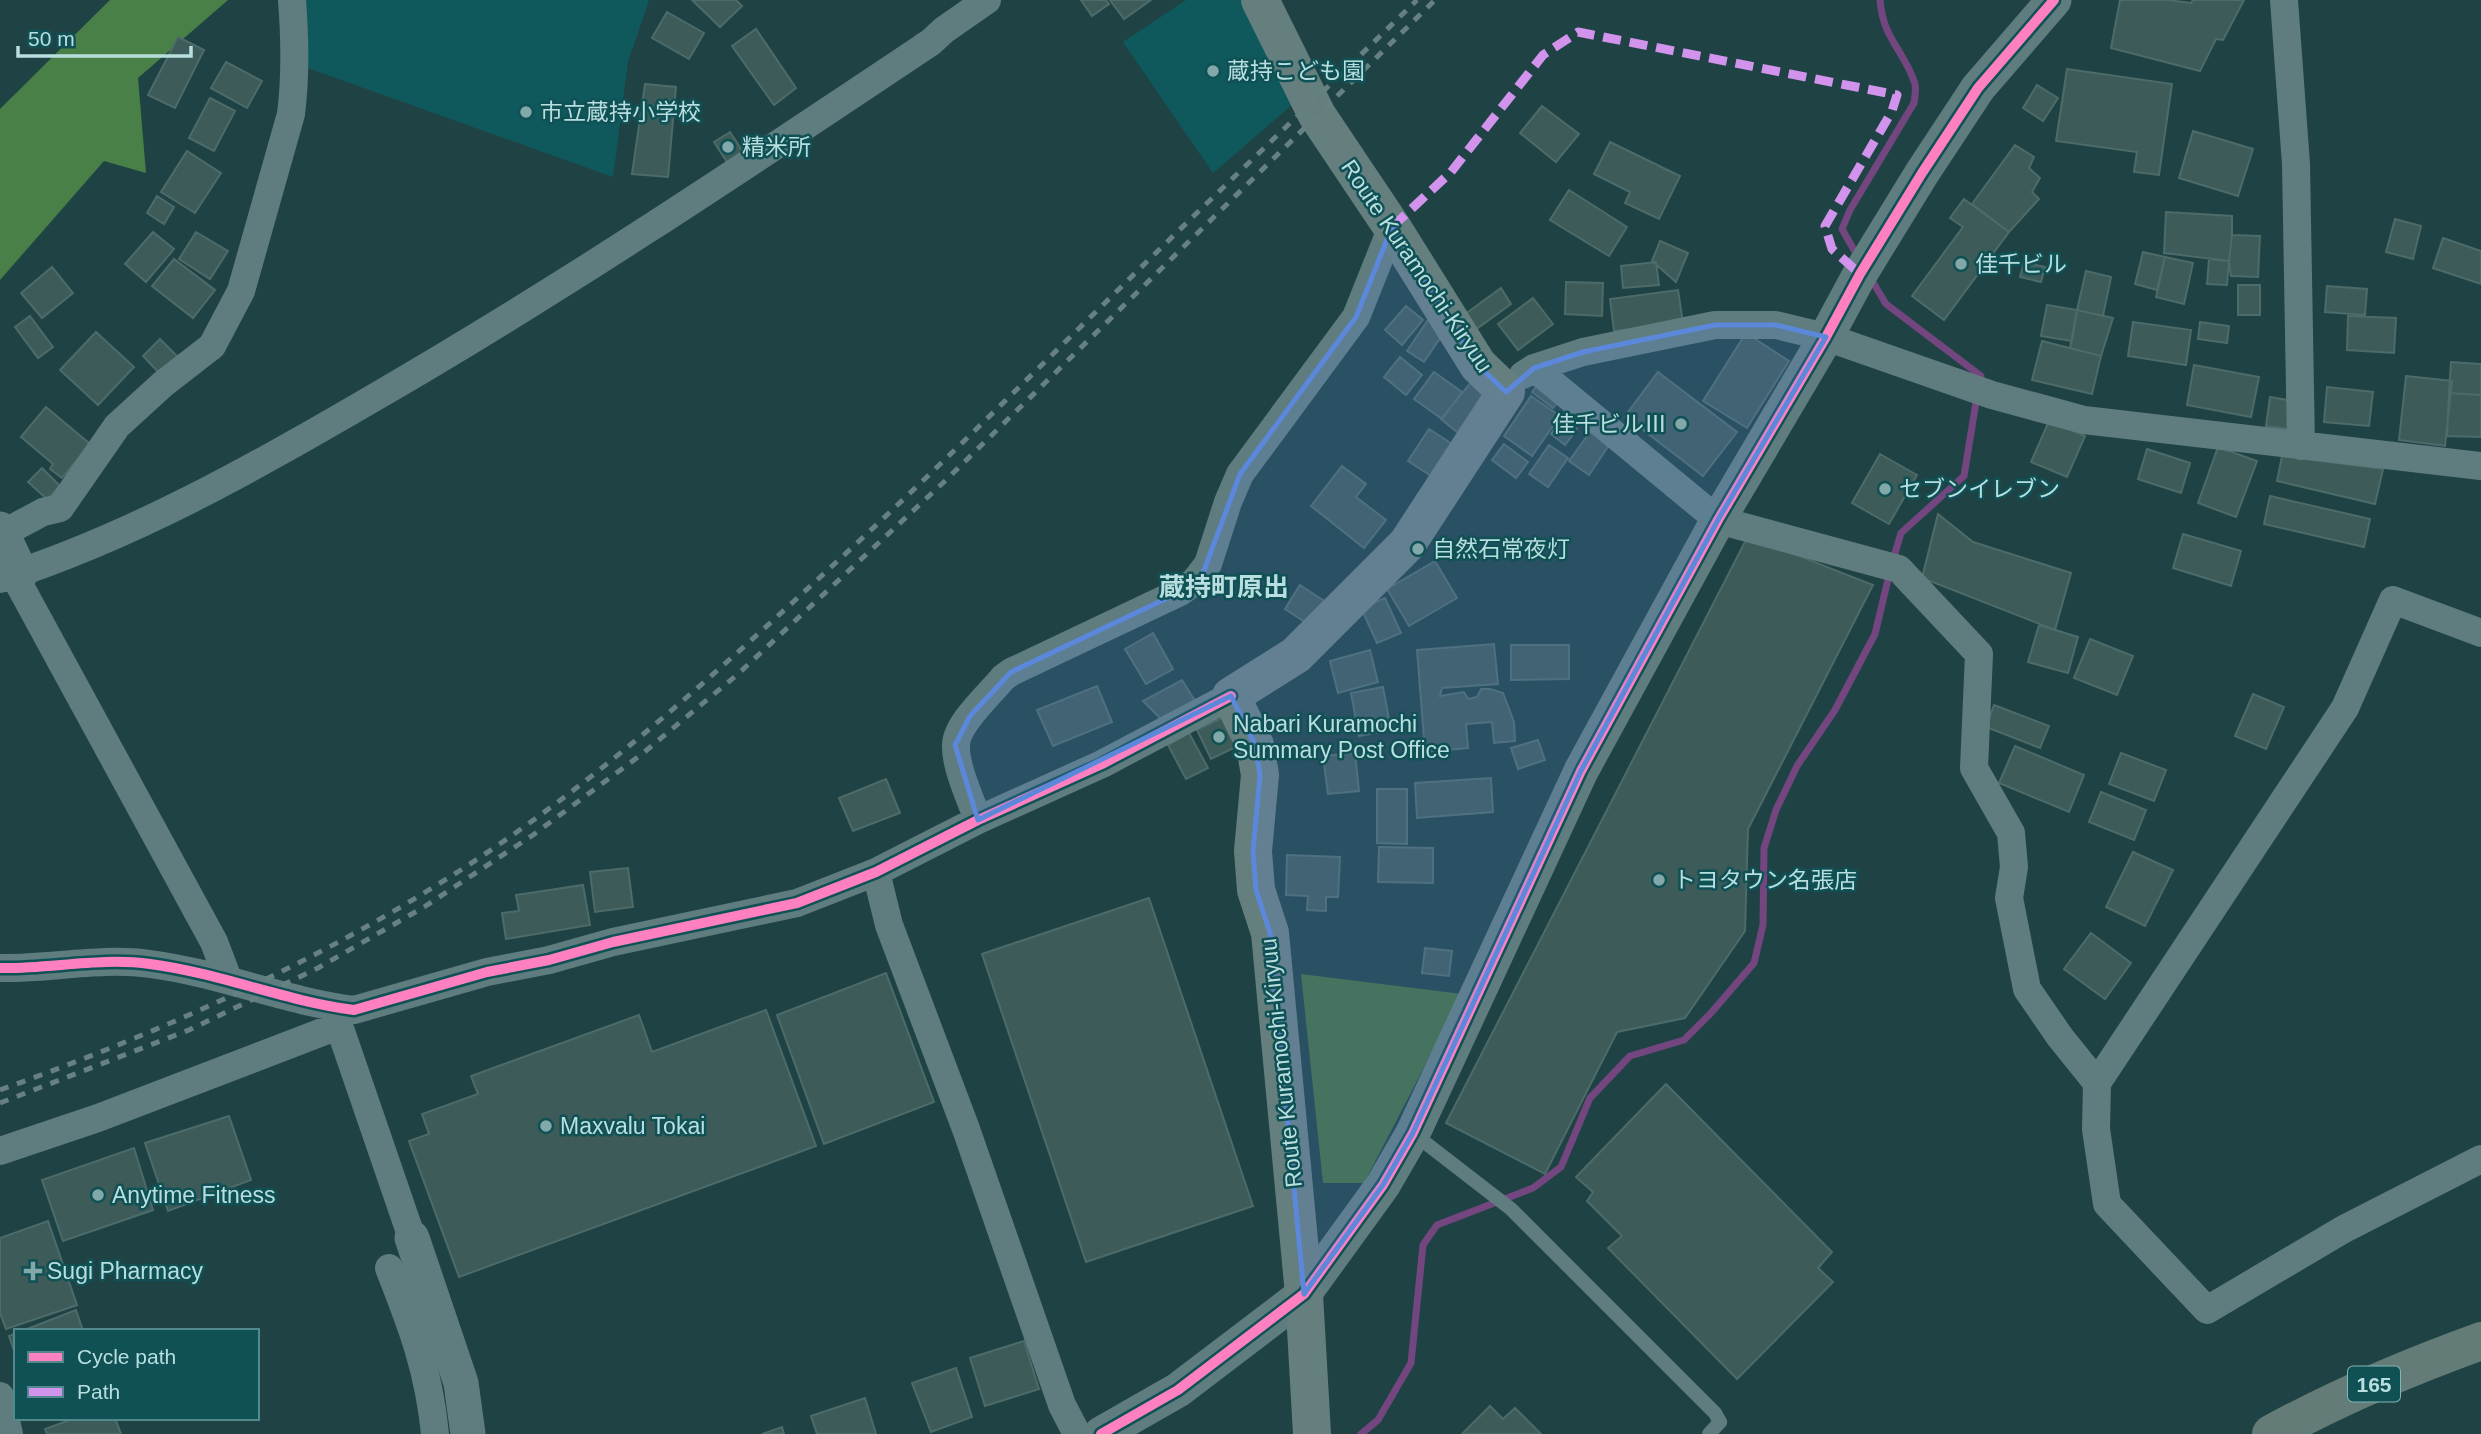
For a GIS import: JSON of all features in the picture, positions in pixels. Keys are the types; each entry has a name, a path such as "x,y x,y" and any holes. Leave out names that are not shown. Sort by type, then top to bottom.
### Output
{"highway":[{"name":"165","path":"2271,1434 2305,1415 2412,1366 2481,1341"}],"main road":[{"name":"Route Kuramochi-Kiryuu","path":"1260,0 1317,115 1392,227 1478,365 1520,380 1407,544 1296,654 1231,696 1255,744 1260,775 1253,851 1256,890 1270,933 1304,1294 1312,1434"}],"street":[{"path":"228,979 214,942 11,576 1,531 43,512 60,509 117,426 163,384 212,346 241,291 291,114 296,44 292,0"},
{"path":"11,576 80,551 228,481 457,350 763,154 931,42 987,0"},
{"path":"1101,1434 1178,1390 1304,1294 1383,1185 1413,1133 1581,771 1718,520 1881,238 1978,88 2054,0"},
{"path":"2284,0 2296,164 2301,446"},
{"path":"978,820 958,760 956,745 962,727 1011,672 1180,592 1203,573 1240,474 1356,317 1392,227"},
{"path":"1520,380 1583,352 1715,325 1776,325 1826,337 1981,392 2084,420 2481,466"},
{"path":"1520,380 1718,520 1887,566 1979,654 1974,768 2011,833 2014,867 2009,898 2027,989 2060,1037 2097,1083"},
{"path":"2481,633 2393,600 2345,708 2097,1083 2096,1129 2107,1204 2207,1310 2344,1228 2481,1159"},
{"path":"0,1151 98,1118 354,1010 487,972 549,960 613,942 797,904 876,873 978,820 1102,764 1231,696"},
{"path":"876,873 889,925 966,1129 1062,1405 1077,1434"},
{"path":"0,968 91,962 149,963 228,979 336,1017"},
{"path":"336,1017 461,1384 468,1434"},
{"path":"389,1268 415,1335 431,1394 435,1434"},
{"path":"0,1396 9,1434"}],"lane":[{"path":"1413,1133 1511,1209 1715,1413 1720,1422 1709,1434"}],"highlighted area":[{"path":"1392,227 1478,365 1506,392 1534,368 1583,352 1715,325 1776,325 1826,337 1718,520 1581,771 1413,1133 1383,1185 1304,1294 1270,933 1256,890 1253,851 1260,775 1255,745 1231,696 978,820 955,745 970,716 1011,672 1180,592 1203,573 1240,474 1356,317"}],"shaded area":[{"name":"市立蔵持小学校","path":"302,0 649,0 628,62 613,177 305,67"},
{"name":"蔵持こども園","path":"1186,0 1247,0 1299,99 1213,173 1123,42"}],"green space":[{"path":"110,0 228,0 138,78 146,173 104,161 0,280 0,109"},
{"path":"1301,974 1462,994 1364,1183 1323,1183"}],"building":[{"path":"692,0 736,0 742,6 720,27"},
{"path":"1081,0 1106,0 1109,4 1092,16"},
{"path":"1110,0 1151,0 1124,19"},
{"path":"2120,0 2191,3 2193,0 2244,0 2223,40 2216,39 2200,71 2111,48"},
{"path":"667,12 704,33 689,59 652,38"},
{"path":"756,29 796,88 774,105 732,46"},
{"path":"178,37 204,50 175,108 148,95"},
{"path":"226,62 262,81 247,108 211,88"},
{"path":"2067,69 2172,84 2159,175 2134,172 2137,152 2056,141"},
{"path":"645,84 676,87 668,177 632,174"},
{"path":"2037,85 2058,98 2043,121 2023,108"},
{"path":"210,98 235,111 214,151 189,138"},
{"path":"1542,106 1579,134 1556,162 1520,133"},
{"path":"2193,131 2253,149 2238,196 2179,178"},
{"name":"精米所","path":"730,132 743,152 727,162 714,142"},
{"path":"1610,142 1680,176 1659,219 1625,203 1630,192 1594,174"},
{"path":"2015,145 2034,157 2029,168 2040,178 2032,192 2039,199 2009,232 1972,204"},
{"path":"187,151 221,173 195,213 161,192"},
{"path":"1569,190 1627,227 1609,256 1550,220"},
{"path":"157,196 174,207 164,224 147,213"},
{"name":"佳千ビル","path":"1964,199 2009,232 1944,320 1912,296 1963,227 1950,218"},
{"path":"2166,212 2232,216 2229,261 2164,253"},
{"path":"2395,219 2421,226 2413,259 2386,252"},
{"path":"153,232 174,249 146,282 125,264"},
{"path":"196,232 228,251 210,279 179,259"},
{"path":"2232,235 2260,236 2258,277 2231,276 2229,261"},
{"path":"2443,238 2481,251 2481,284 2433,268"},
{"path":"1660,241 1688,253 1676,282 1652,261"},
{"path":"2143,252 2165,257 2157,290 2135,284"},
{"path":"2165,257 2193,263 2184,304 2156,297"},
{"path":"174,259 215,290 193,318 152,286"},
{"path":"2209,259 2229,261 2227,285 2207,284"},
{"path":"1656,262 1659,285 1623,288 1621,266"},
{"path":"2024,262 2045,267 2041,282 2020,277"},
{"path":"52,267 73,293 42,318 21,293"},
{"path":"2086,271 2111,277 2103,316 2077,310"},
{"path":"1566,282 1603,283 1602,316 1565,314"},
{"path":"2238,285 2260,285 2260,315 2238,315"},
{"path":"2327,286 2367,289 2365,315 2325,312"},
{"path":"1501,288 1511,304 1475,330 1464,315"},
{"path":"1678,290 1683,323 1614,331 1610,299"},
{"path":"1533,298 1553,324 1518,350 1498,324"},
{"path":"2047,305 2077,310 2072,341 2041,336"},
{"path":"1406,306 1423,320 1402,345 1385,330"},
{"path":"2077,310 2113,318 2101,356 2070,348"},
{"path":"1434,311 1451,322 1424,362 1407,351"},
{"path":"30,316 53,347 38,358 15,327"},
{"path":"2348,316 2396,318 2394,353 2347,350"},
{"path":"2133,322 2191,330 2186,365 2128,356"},
{"path":"2200,322 2229,326 2227,343 2198,339"},
{"path":"96,332 134,367 98,405 60,370"},
{"path":"1746,333 1789,361 1747,428 1703,401"},
{"path":"160,339 178,357 161,375 143,356"},
{"path":"2042,341 2101,356 2092,394 2032,380"},
{"path":"1400,357 1422,375 1406,395 1384,377"},
{"path":"2451,362 2481,364 2481,395 2449,393"},
{"path":"2194,365 2259,377 2251,417 2187,405"},
{"path":"1434,372 1462,392 1442,419 1414,399"},
{"name":"佳千ビルⅢ","path":"1658,372 1737,432 1703,476 1625,416"},
{"path":"1476,376 1489,415 1468,441 1441,419"},
{"path":"2406,376 2452,381 2445,446 2399,440"},
{"path":"1539,383 1560,399 1553,408 1532,392"},
{"path":"2327,387 2373,392 2369,426 2324,422"},
{"path":"2449,393 2481,395 2481,437 2447,436"},
{"path":"1531,396 1560,416 1532,456 1504,436"},
{"path":"2270,397 2293,401 2289,429 2266,426"},
{"path":"46,407 90,444 62,478 50,469 53,464 21,437"},
{"path":"1562,418 1577,429 1565,445 1551,434"},
{"path":"2049,421 2085,436 2067,477 2031,462"},
{"path":"1429,429 1460,449 1439,481 1408,461"},
{"path":"1590,432 1609,445 1589,475 1569,461"},
{"path":"1504,444 1528,462 1516,478 1492,460"},
{"path":"1549,445 1568,458 1548,487 1529,474"},
{"path":"2218,447 2257,461 2236,517 2198,503"},
{"path":"2147,449 2190,463 2181,493 2138,479"},
{"name":"セブンイレブン","path":"1880,454 1917,475 1889,524 1852,503"},
{"path":"2282,456 2383,469 2375,504 2277,481"},
{"path":"1342,466 1366,484 1356,497 1386,520 1364,548 1311,506"},
{"path":"42,468 60,486 47,499 28,482"},
{"path":"2270,496 2370,519 2364,547 2264,524"},
{"path":"1938,514 1973,542 2071,573 2055,630 1922,578"},
{"path":"2183,534 2241,551 2231,586 2173,568"},
{"name":"トヨタウン名張店","path":"1748,536 1873,585 1748,829 1745,931 1685,1018 1617,1032 1545,1174 1446,1123"},
{"path":"1435,561 1457,598 1409,626 1387,589"},
{"path":"1300,585 1332,606 1317,630 1285,609"},
{"path":"1385,598 1401,633 1377,643 1361,608"},
{"path":"2039,625 2078,637 2068,673 2028,662"},
{"path":"1153,633 1173,669 1146,684 1125,649"},
{"path":"2090,639 2133,656 2117,695 2074,678"},
{"path":"1494,644 1498,684 1442,688 1440,696 1464,692 1468,699 1477,697 1481,689 1503,693 1514,722 1515,741 1494,743 1492,722 1466,724 1468,748 1425,752 1417,650"},
{"path":"1511,645 1569,645 1569,679 1511,680"},
{"path":"1370,650 1378,682 1338,693 1330,661"},
{"path":"1182,680 1195,701 1162,720 1143,701"},
{"path":"1097,686 1112,722 1053,746 1037,710"},
{"path":"1383,687 1391,730 1359,736 1351,693"},
{"path":"2253,694 2284,707 2266,749 2235,736"},
{"path":"1994,705 2049,726 2040,748 1986,727"},
{"path":"1226,716 1240,745 1211,759 1197,730"},
{"path":"1189,733 1208,768 1186,779 1168,745"},
{"path":"1538,740 1545,760 1518,769 1511,748"},
{"path":"2015,746 2084,775 2069,812 1999,783"},
{"path":"1355,753 1359,791 1328,794 1323,756"},
{"path":"2121,753 2166,770 2154,801 2109,784"},
{"path":"1491,778 1493,812 1417,818 1415,783"},
{"path":"886,779 900,813 853,831 839,798"},
{"path":"1377,789 1407,789 1407,844 1377,843"},
{"path":"2101,792 2146,810 2134,840 2089,822"},
{"path":"1379,847 1433,848 1433,883 1378,882"},
{"path":"2133,852 2173,870 2145,926 2106,907"},
{"path":"1287,855 1340,857 1338,897 1326,897 1326,911 1307,910 1308,896 1286,895"},
{"path":"628,868 633,907 595,912 590,872"},
{"path":"583,885 590,925 506,939 502,913 519,911 516,895"},
{"path":"1149,898 1253,1206 1086,1262 982,954"},
{"path":"2091,933 2131,963 2105,999 2064,969"},
{"path":"1425,948 1452,951 1449,976 1422,973"},
{"path":"886,973 934,1102 824,1144 777,1015"},
{"path":"766,1010 816,1146 459,1277 409,1141 429,1134 422,1114 478,1094 471,1076 639,1015 652,1052"},
{"path":"1666,1084 1832,1252 1818,1268 1833,1282 1737,1379 1608,1248 1622,1236 1587,1201 1593,1192 1576,1177"},
{"path":"229,1116 251,1180 168,1211 145,1143"},
{"name":"Anytime Fitness","path":"134,1148 153,1210 63,1241 42,1180"},
{"name":"Sugi Pharmacy","path":"48,1221 77,1305 6,1329 0,1313 0,1238"},
{"path":"76,1310 82,1329 27,1329"},
{"path":"14,1334 14,1350 9,1336"},
{"path":"1024,1341 1039,1389 985,1406 970,1358"},
{"path":"956,1368 972,1417 931,1432 912,1383"},
{"path":"865,1398 876,1434 817,1434 811,1416"},
{"path":"1490,1406 1503,1419 1515,1408 1541,1434 1462,1434"},
{"path":"70,1420 116,1420 121,1434 47,1434 45,1429"},
{"path":"782,1427 784,1434 762,1434"}],"waterway":[{"path":"1858,257 1842,229 1850,210 1914,103 1915,92 1910,70 1885,25 1880,0"},
{"path":"1871,279 1886,304 1981,376 1979,384"},
{"path":"1893,560 1901,533 1964,476 1977,396"},
{"path":"1361,1434 1378,1420 1411,1363 1423,1245 1437,1225 1533,1188 1561,1167 1590,1098 1630,1056 1684,1040 1754,963 1763,925 1764,848 1776,810 1797,766 1835,710 1875,634 1890,571"}],"railway":[{"path":"0,1090 161,1027 318,953 419,896 477,859 587,780 692,693 877,524 1417,0"},
{"path":"0,1103 189,1030 318,968 424,907 533,835 642,754 738,674 945,481 1435,0"}],"marked path":[{"path":"1392,227 1451,172 1543,55 1578,32 1897,95 1892,111 1825,226 1832,249 1860,274"}],"cycle path":[{"path":"1101,1434 1178,1390 1304,1294 1383,1185 1413,1133 1581,771 1718,520 1860,274 1922,173 1978,88 2054,0"},
{"path":"0,968 94,962 150,964 354,1010 487,972 797,903 876,872 978,820 1102,764 1231,696"}],"place":[{"name":"蔵持こども園","path":"1213,71"},
{"name":"市立蔵持小学校","path":"526,112"},
{"name":"精米所","path":"728,147"},
{"name":"佳千ビル","path":"1961,264"},
{"name":"佳千ビルⅢ","path":"1681,424"},
{"name":"セブンイレブン","path":"1885,489"},
{"name":"自然石常夜灯","path":"1418,549"},
{"name":"Nabari Kuramochi Summary Post Office","path":"1219,737"},
{"name":"トヨタウン名張店","path":"1659,880"},
{"name":"Maxvalu Tokai","path":"546,1126"},
{"name":"Anytime Fitness","path":"98,1195"},
{"name":"Sugi Pharmacy","path":"33,1271"}],"district":[{"name":"蔵持町原出","path":"1224,587"}]}
